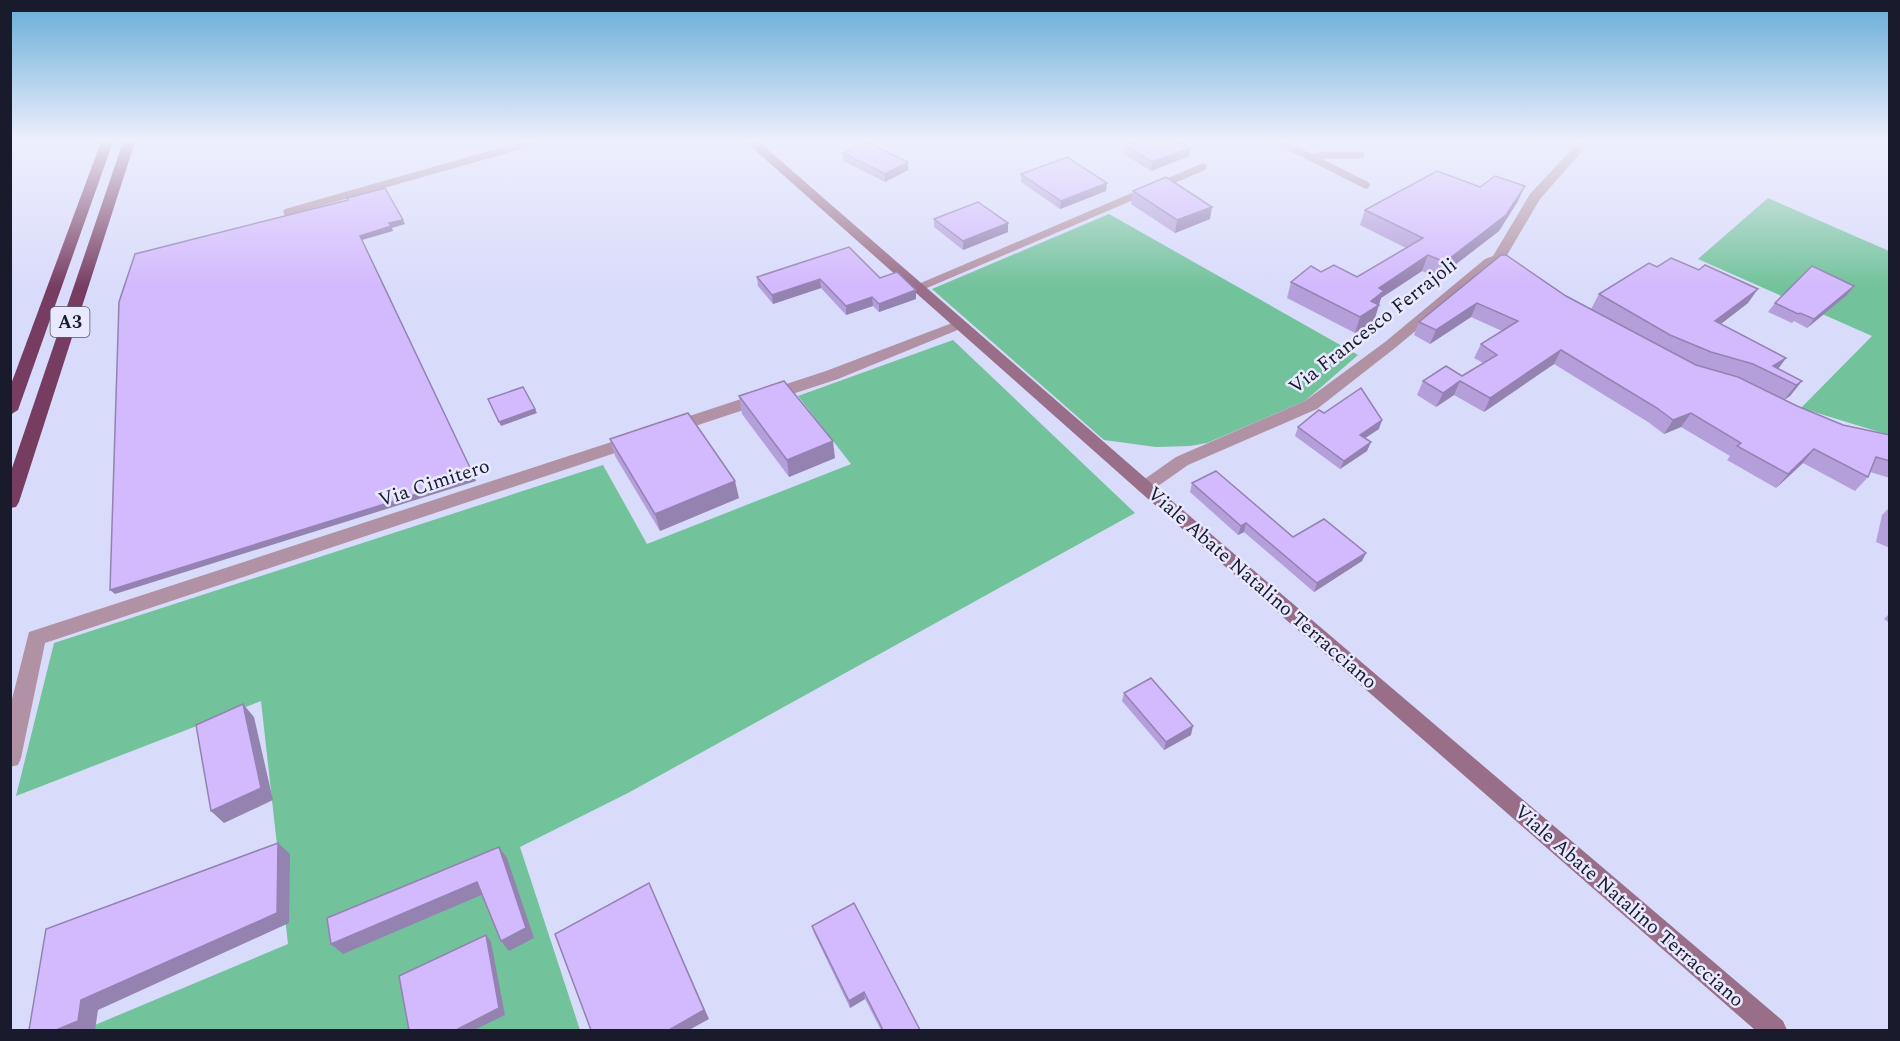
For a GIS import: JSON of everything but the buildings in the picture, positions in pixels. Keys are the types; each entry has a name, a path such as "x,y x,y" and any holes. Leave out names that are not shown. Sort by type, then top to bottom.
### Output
{"highway":[{"name":"A3","path":"10,410 89,191"},
{"name":"A3","path":"10,502 113,191"}],"street":[{"name":"Viale Abate Natalino Terracciano","path":"807,191 1145,487 1774,1030"},
{"name":"Via Francesco Ferrajoli","path":"1145,487 1182,461 1311,405 1390,345 1490,262 1502,262 1535,196 1540,191"},
{"name":"Via Cimitero","path":"10,758 36,638 832,375 960,324"}],"lane":[{"path":"287,212 362,191"},
{"path":"918,288 1147,191"}],"green space":[{"path":"1768,198 1889,251 1889,435 1801,408 1872,336 1698,259"},
{"path":"1109,214 1358,355 1305,401 1207,443 1156,447 1104,440 932,289"},
{"path":"953,340 1135,513 628,793 520,847 580,1030 83,1030 288,944 261,701 16,796 54,643 603,465 647,544 851,464 798,396"}]}
